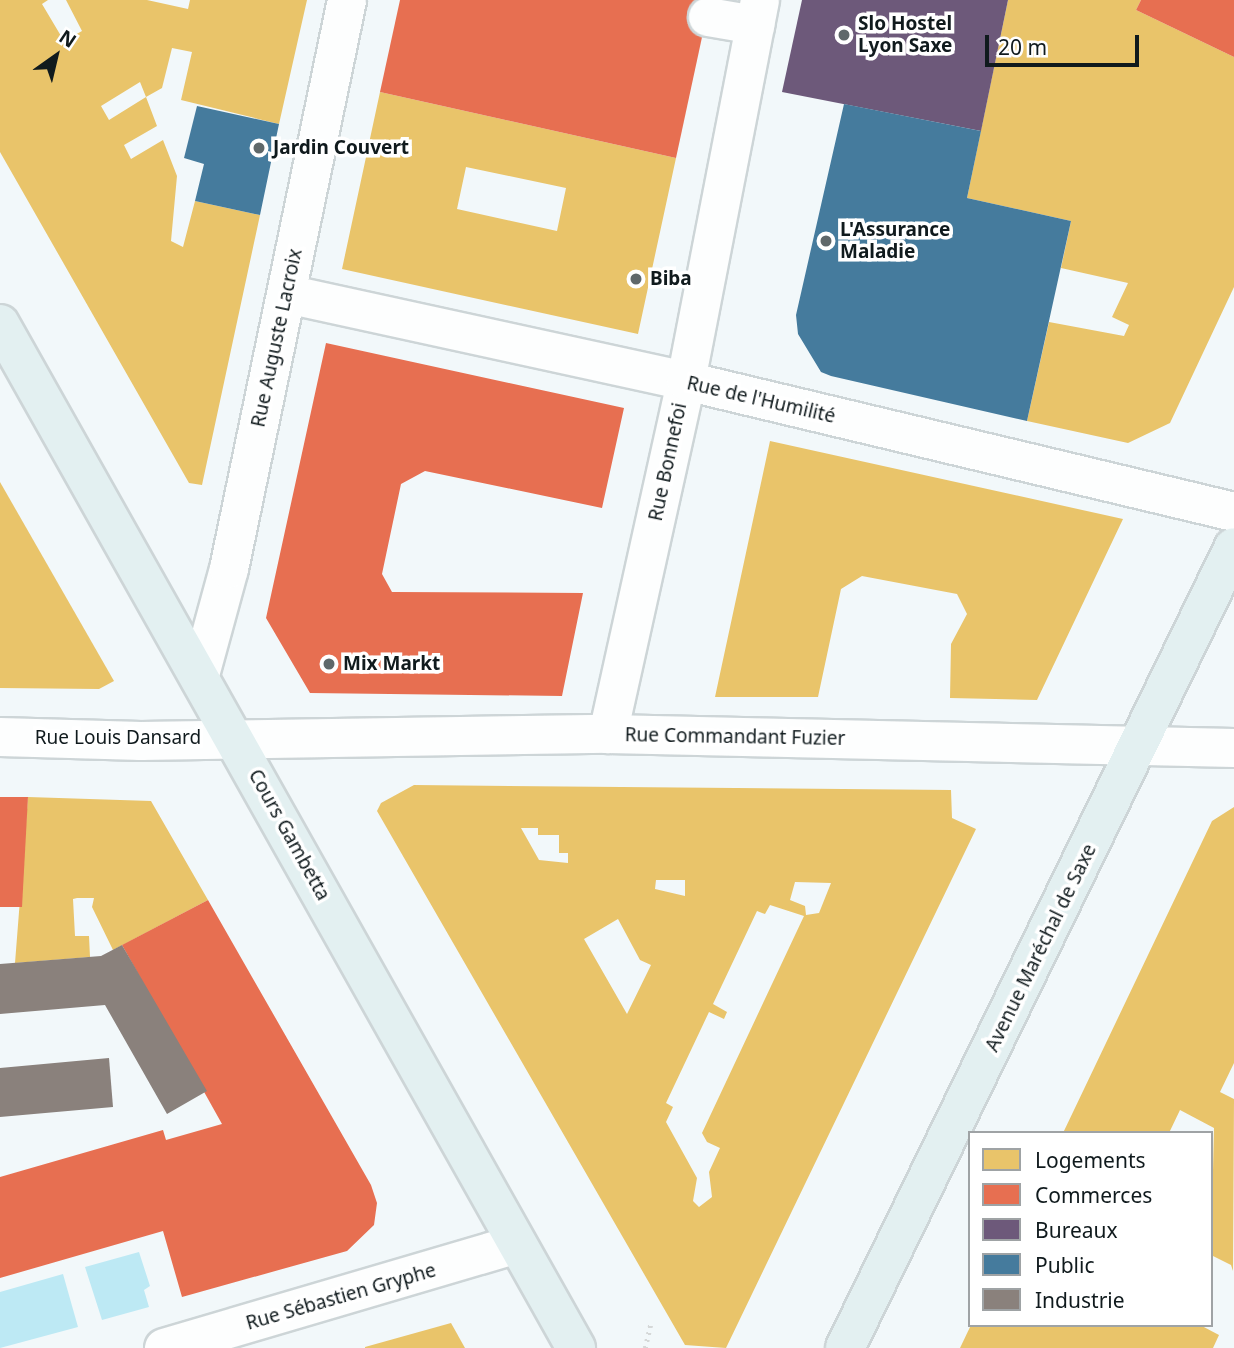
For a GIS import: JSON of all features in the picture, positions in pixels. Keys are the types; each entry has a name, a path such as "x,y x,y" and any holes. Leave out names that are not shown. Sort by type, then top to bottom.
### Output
{"main road":[{"name":"Cours Gambetta","path":"0,324 200,675 576,1348"},
{"name":"Avenue Maréchal de Saxe","path":"845,1348 1234,547"}],"street":[{"name":"Rue Auguste Lacroix","path":"200,675 229,569 347,0"},
{"name":"Rue Bonnefoi","path":"608,733 686,381 758,13 708,17"},
{"name":"Rue de l'Humilité","path":"287,294 686,381 1234,512"},
{"name":"Rue Commandant Fuzier","path":"235,738 608,733 1234,748"},
{"name":"Rue Louis Dansard","path":"0,737 141,741 235,738"},
{"name":"Rue Sébastien Gryphe","path":"164,1348 517,1244"}],"path":[{"path":"645,1348 651,1323"}],"shaded area":[{"path":"139,1252 150,1286 144,1290 149,1307 102,1320 85,1267"},
{"path":"63,1274 78,1327 0,1348 0,1292"}],"building: Logements":[{"path":"0,0 48,0 42,4 64,41 82,31 66,0 147,0 188,9 190,0 307,0 279,124 181,100 192,52 172,48 162,88 146,97 157,126 124,145 131,159 163,140 177,176 171,241 183,247 195,201 260,215 202,485 189,483 0,152","holes":["140,82 146,97 109,120 101,106"]},
{"path":"1008,0 1141,0 1136,10 1234,57 1234,287 1170,423 1128,443 1027,421 1049,322 1124,336 1129,325 1112,317 1128,283 1061,268 1071,221 967,198"},
{"path":"380,92 676,158 638,334 342,269","holes":["466,167 566,188 557,231 457,209"]},
{"path":"770,441 1123,519 1037,700 950,698 951,644 967,614 957,594 862,576 841,589 818,697 715,697"},
{"path":"0,482 114,681 99,689 0,688"},
{"path":"414,785 951,790 952,818 976,829 726,1348 685,1345 377,811 381,803","holes":["521,828 538,828 538,835 559,835 559,853 568,853 568,863 539,860","656,880 685,880 685,896 655,889","795,882 831,883 819,913 806,915 805,906 790,900","770,905 804,916 702,1133 707,1142 720,1148 709,1172 712,1197 699,1207 693,1201 697,1178 666,1122 673,1107 666,1103 709,1012 724,1019 727,1012 713,1004 757,911 765,914","618,919 640,960 651,965 627,1014 584,939"]},
{"path":"28,797 151,801 208,900 113,950 92,907 94,898 73,899 75,936 89,936 90,957 15,963"},
{"path":"1234,807 1234,1063 1220,1092 1234,1099 1233,1271 1231,1265 1213,1256 1214,1128 1180,1110 1170,1131 1064,1131 1212,821"},
{"path":"451,1323 465,1348 365,1348 365,1347"},
{"path":"970,1327 1204,1327 1219,1335 1213,1348 960,1348"}],"building: Commerces":[{"path":"400,0 710,0 676,158 380,92"},
{"path":"1141,0 1234,0 1234,57 1136,10"},
{"path":"326,343 624,408 602,508 425,471 401,484 382,574 392,592 583,593 562,696 310,693 266,618"},
{"path":"0,797 28,797 22,907 0,907"},
{"path":"208,900 371,1185 377,1203 374,1225 347,1251 182,1297 163,1231 0,1278 0,1177 163,1130 166,1140 222,1124 122,945"}],"building: Bureaux":[{"path":"802,0 1008,0 981,131 782,92"}],"building: Public":[{"path":"844,104 981,131 967,198 1071,221 1027,421 831,376 821,372 798,334 796,315"},
{"path":"197,106 279,124 260,215 195,201 204,164 184,158"}],"building: Industrie":[{"path":"122,945 207,1091 167,1114 105,1005 0,1014 0,964 101,956"},
{"path":"109,1058 113,1107 0,1117 0,1068"}],"place":[{"name":"Slo Hostel Lyon Saxe","path":"844,35"},
{"name":"Jardin Couvert","path":"259,148"},
{"name":"L'Assurance Maladie","path":"826,241"},
{"name":"Biba","path":"636,279"},
{"name":"Mix Markt","path":"329,664"}]}
